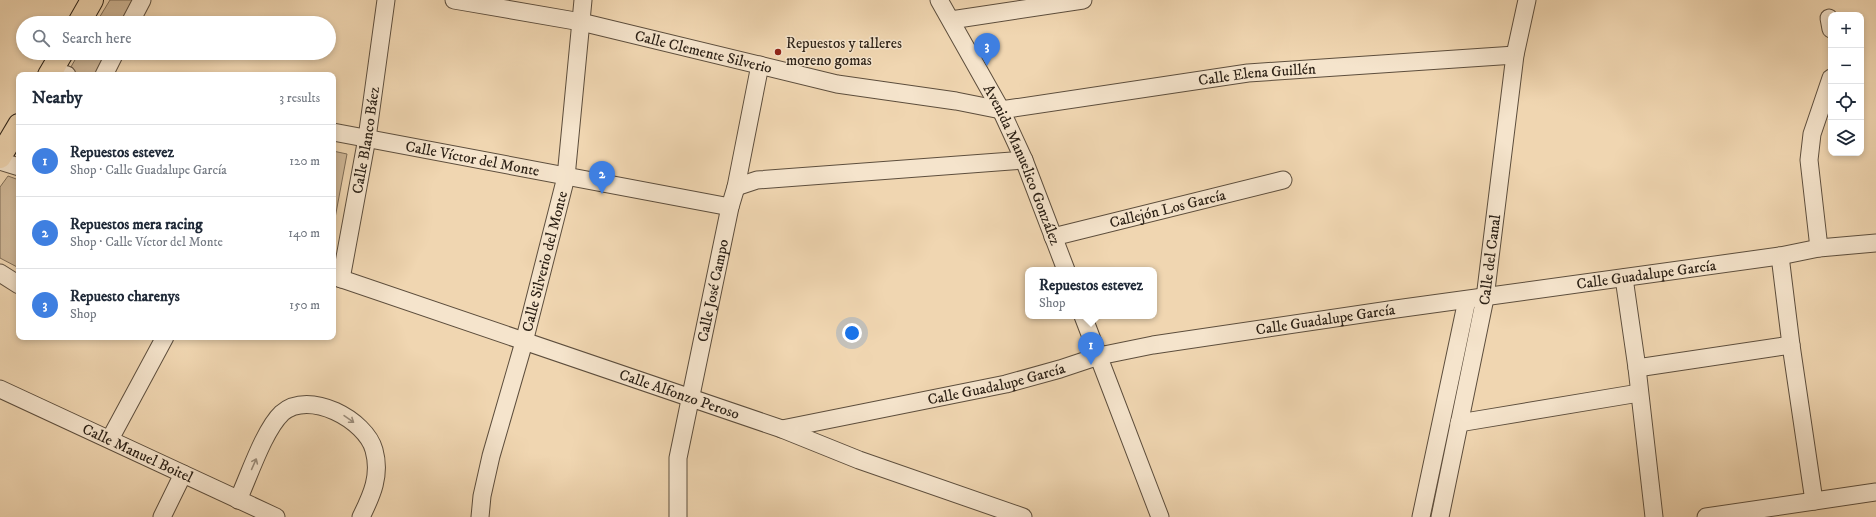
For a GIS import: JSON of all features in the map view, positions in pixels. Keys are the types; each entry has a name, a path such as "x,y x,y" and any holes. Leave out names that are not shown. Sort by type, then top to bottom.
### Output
{"main road":[{"path":"83,16 92,0"},
{"path":"0,157 16,130"}],"street":[{"path":"134,16 142,0"},
{"name":"Calle Blanco Báez","path":"337,278 366,138 386,0"},
{"name":"Calle Clemente Silverio","path":"454,0 581,22 837,84 956,101 1001,110"},
{"name":"Calle Silverio del Monte","path":"480,517 482,496 491,456 524,342 566,177 583,0"},
{"name":"Avenida Manuelico González","path":"939,0 1001,110 1024,160 1065,267"},
{"path":"951,20 1084,0"},
{"name":"Calle del Canal","path":"1440,517 1485,298 1515,55 1527,0"},
{"name":"Calle Elena Guillén","path":"1001,110 1248,72 1515,55"},
{"path":"106,72 112,60"},
{"name":"Calle José Campo","path":"678,517 678,458 730,207 736,187 760,65"},
{"path":"1818,248 1808,160 1812,134 1829,84"},
{"name":"Calle Víctor del Monte","path":"336,133 730,207"},
{"path":"0,160 16,166"},
{"path":"736,187 757,180 1024,160"},
{"name":"Callejón Los García","path":"1053,237 1283,180"},
{"name":"Calle Guadalupe García","path":"782,429 1006,384 1060,369 1098,356 1173,342 1780,256 1818,248 1876,244"},
{"path":"1780,256 1791,345 1814,501"},
{"path":"0,273 16,283"},
{"name":"Calle Alfonzo Peroso","path":"337,278 691,400 782,429 866,462 1023,517"},
{"path":"1624,278 1637,368 1654,517"},
{"path":"1421,517 1467,300"},
{"path":"1084,319 1160,517"},
{"path":"110,439 163,340"},
{"path":"1637,368 1791,345"},
{"name":"Calle Manuel Boitel","path":"0,389 276,517"},
{"path":"1459,423 1639,393"},
{"path":"238,500 273,424 284,412 308,404 322,406 346,416 364,431 370,440 376,461 376,481 361,517"},
{"path":"162,517 183,474"},
{"path":"1716,516 1876,492"}],"shaded area":[{"path":"110,0 145,0 136,16 100,16"},
{"path":"75,60 112,60 105,72 68,72"},
{"path":"336,152 347,154 336,213"},
{"path":"8,176 16,179 16,266 0,258 0,187"}],"place":[{"name":"Repuestos y talleres moreno gomas","path":"778,52"},
{"name":"Repuesto charenys","path":"987,66"},
{"name":"Repuestos mera racing","path":"602,194"},
{"name":"Repuestos estevez","path":"1091,365"}]}
